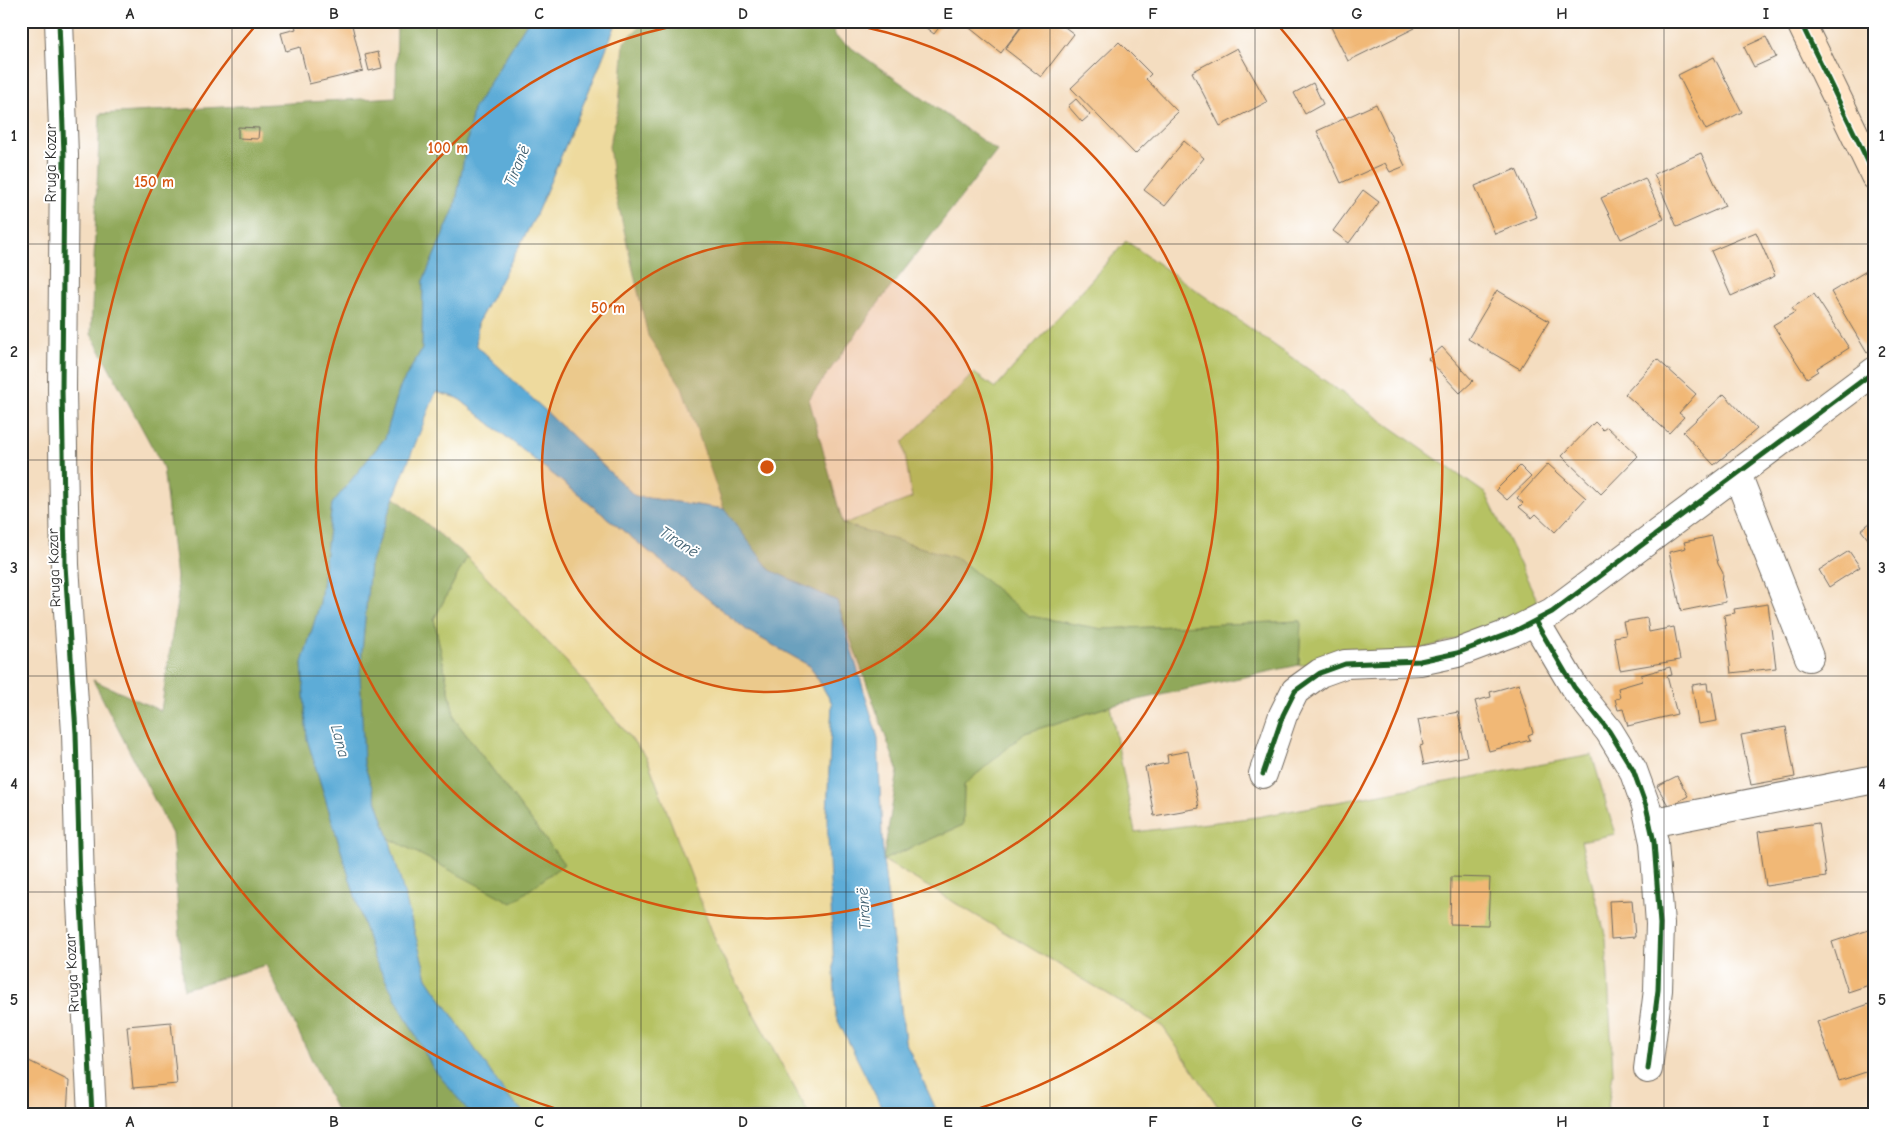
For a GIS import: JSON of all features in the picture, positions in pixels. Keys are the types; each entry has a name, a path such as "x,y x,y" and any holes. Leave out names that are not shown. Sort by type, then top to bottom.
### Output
{"main road":[{"path":"1800,21 1875,176"}],"street":[{"name":"Rruga Kozar","path":"60,21 64,155 62,389 65,566 76,733 80,884 92,1114"},
{"path":"1264,774 1283,715 1295,691 1320,673 1345,664 1420,661 1457,653 1513,632 1552,612 1875,371"},
{"path":"1737,474 1809,657"},
{"path":"1535,621 1574,687 1609,731 1633,770 1646,806 1654,842 1660,924 1658,990 1648,1069"},
{"path":"1650,823 1875,779"}],"green space":[{"path":"397,21 528,21 473,110 455,207 423,281 422,349 400,387 385,438 332,504 320,603 302,663 307,739 374,958 433,1068 471,1114 338,1114 266,965 184,989 172,834 93,680 161,711 178,595 163,467 91,334 100,114 396,97"},
{"path":"645,21 830,21 836,37 997,151 880,301 809,399 843,524 959,559 1029,616 1102,629 1301,621 1299,665 1110,706 1025,733 964,785 963,825 883,860 898,771 837,601 770,570 724,509 682,387 648,336 614,186 609,146 619,104 624,42"},
{"path":"1126,241 1486,494 1543,612 1376,663 1299,665 1301,621 1102,629 1028,616 959,559 843,524 912,498 903,442 974,373 995,388"},
{"path":"394,497 467,557 434,619 455,720 564,864 512,903 389,838 364,764 360,673 370,564"},
{"path":"467,557 581,677 647,758 721,954 809,1114 526,1114 508,1098 427,978 389,838 512,902 564,864 455,720 434,619"},
{"path":"1110,706 1135,832 1257,817 1592,755 1615,834 1581,841 1606,938 1613,1073 1607,1114 1223,1114 1163,1027 883,860 963,825 964,785 1025,733"}],"sand":[{"path":"617,21 645,21 624,42 619,104 609,146 614,186 648,336 682,387 724,509 635,496 476,345 478,322 535,217"},
{"path":"435,392 458,398 748,631 810,666 832,703 827,816 885,1114 809,1114 719,950 647,758 581,677 467,557 394,497"},
{"path":"883,860 1163,1027 1223,1114 938,1114 905,1041"}],"water":[{"path":"528,21 617,21 535,217 478,322 476,345 635,496 724,509 770,570 837,601 878,738 883,860 905,1041 938,1114 885,1114 836,1017 827,816 832,703 810,666 748,631 458,398 436,392 394,497 370,564 360,673 364,764 389,838 427,978 508,1098 526,1114 471,1114 433,1068 374,958 307,739 302,663 320,603 332,504 385,438 400,387 422,349 423,281 455,207 473,110"}],"building":[{"path":"309,21 351,21 363,71 309,84 300,47 286,51 281,33 296,29 295,25"},
{"path":"923,21 944,21 934,34 921,24"},
{"path":"961,21 1011,21 1020,28 1001,53"},
{"path":"1026,21 1057,21 1074,34 1041,77 1005,49"},
{"path":"1328,21 1412,21 1415,28 1348,61"},
{"path":"1766,37 1776,57 1754,67 1744,47"},
{"path":"1119,42 1151,74 1146,79 1178,112 1135,154 1071,88"},
{"path":"1237,48 1267,102 1220,126 1192,72"},
{"path":"378,52 382,68 369,71 365,55"},
{"path":"1714,57 1742,112 1706,130 1678,75"},
{"path":"1313,83 1323,104 1305,114 1294,93"},
{"path":"1076,99 1090,115 1082,122 1068,106"},
{"path":"1376,104 1405,166 1390,172 1385,163 1341,183 1317,131"},
{"path":"238,127 259,128 258,139 238,138"},
{"path":"1184,141 1204,158 1165,206 1144,190"},
{"path":"1701,153 1725,206 1677,227 1654,174"},
{"path":"1516,169 1537,217 1495,234 1475,186"},
{"path":"1645,178 1664,219 1621,239 1601,198"},
{"path":"1363,190 1379,202 1349,243 1333,231"},
{"path":"1756,232 1775,276 1731,296 1711,251"},
{"path":"1875,266 1875,348 1867,353 1831,292"},
{"path":"1497,290 1549,321 1520,369 1468,339"},
{"path":"1814,294 1849,348 1817,368 1818,371 1807,378 1773,325 1795,312 1792,308"},
{"path":"1442,347 1473,381 1460,393 1428,359"},
{"path":"1657,359 1696,394 1679,413 1684,417 1669,433 1625,394"},
{"path":"1724,394 1757,429 1714,465 1683,432"},
{"path":"1595,422 1603,430 1607,427 1638,456 1601,494 1562,456"},
{"path":"1548,464 1586,498 1555,532 1536,514 1532,518 1519,507 1523,503 1517,498"},
{"path":"1520,466 1531,477 1507,500 1496,490"},
{"path":"1875,519 1875,548 1861,530"},
{"path":"1712,536 1718,564 1723,573 1722,584 1726,602 1681,611 1669,552 1686,548 1684,542"},
{"path":"1849,551 1860,567 1829,587 1819,570"},
{"path":"1768,604 1776,668 1731,673 1724,615 1735,613 1734,609"},
{"path":"1647,618 1649,632 1674,627 1680,660 1620,670 1614,637 1626,635 1623,622"},
{"path":"1670,667 1672,675 1667,676 1677,714 1628,726 1623,709 1618,710 1615,699 1620,698 1618,688 1642,681 1641,675"},
{"path":"1707,683 1708,691 1712,691 1717,721 1698,724 1692,685"},
{"path":"1519,684 1533,733 1528,735 1530,740 1489,751 1475,701 1491,697 1490,692"},
{"path":"1458,712 1467,756 1424,765 1420,746 1423,745 1418,720"},
{"path":"1786,727 1795,777 1751,785 1741,735"},
{"path":"1188,751 1199,808 1154,816 1145,767 1168,763 1167,755"},
{"path":"1677,776 1688,796 1669,807 1657,786"},
{"path":"1818,823 1826,877 1766,886 1758,832"},
{"path":"1451,877 1490,878 1488,925 1450,924"},
{"path":"1632,900 1635,937 1611,939 1609,901"},
{"path":"1875,928 1875,983 1848,992 1832,942"},
{"path":"1872,1003 1875,1010 1875,1069 1839,1081 1817,1022"},
{"path":"171,1022 177,1084 133,1088 127,1026"},
{"path":"21,1057 69,1081 67,1114 21,1114"}],"cycle path":[{"path":"59,21 64,155 62,389 65,565 76,733 80,884 92,1114"},
{"path":"1800,21 1875,176"},
{"path":"1263,774 1283,715 1295,691 1320,673 1345,664 1420,661 1457,653 1513,632 1552,612 1875,371"},
{"path":"1535,621 1574,687 1609,731 1633,770 1646,806 1654,842 1660,924 1658,990 1648,1069"}],"water label":[{"name":"Tiranë","path":"517,166"},
{"name":"Tiranë","path":"679,542"},
{"name":"Lana","path":"340,741"},
{"name":"Tiranë","path":"864,909"}]}
